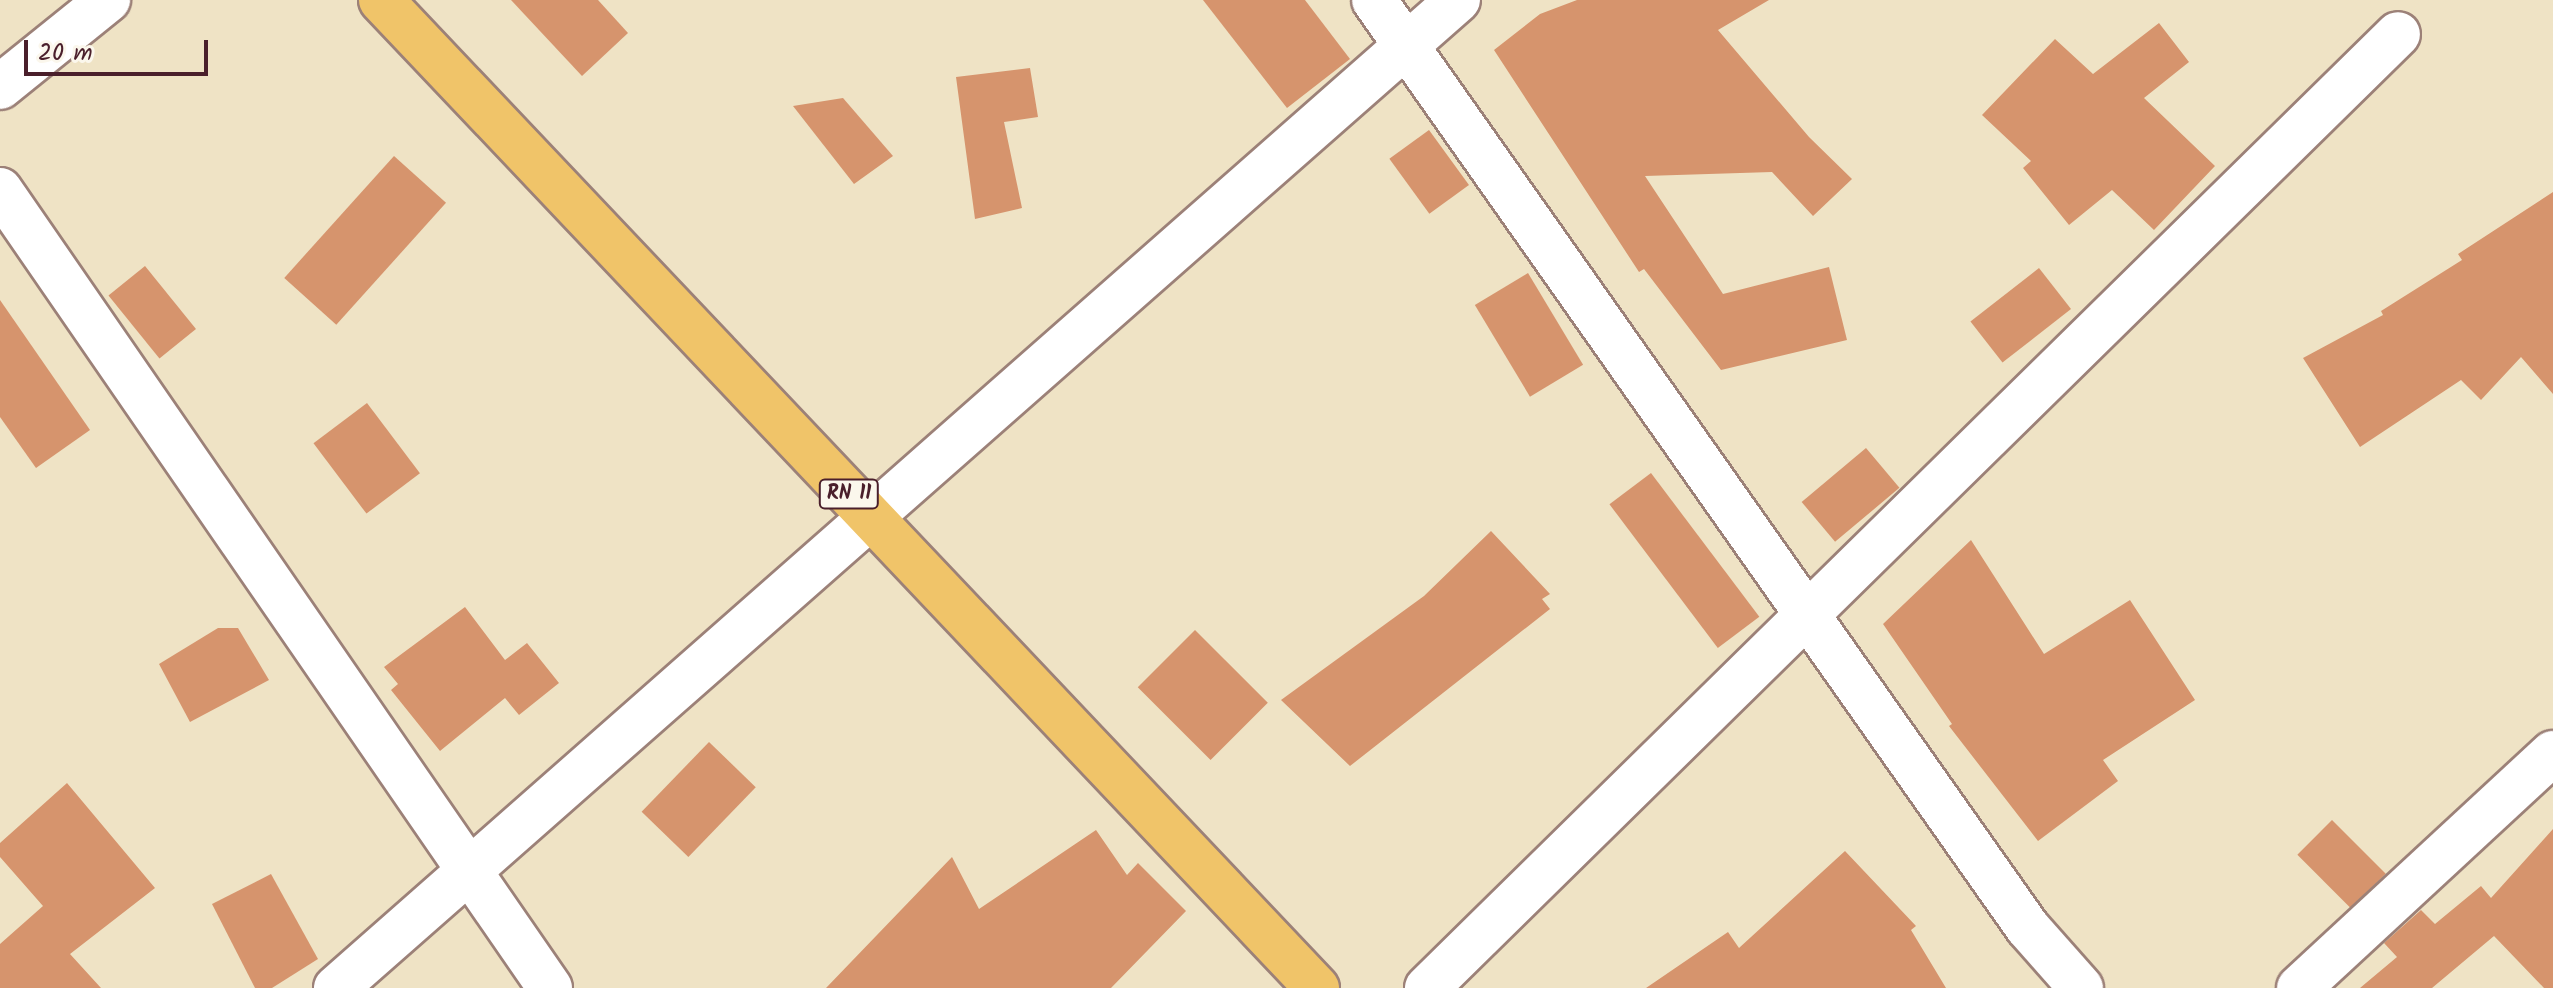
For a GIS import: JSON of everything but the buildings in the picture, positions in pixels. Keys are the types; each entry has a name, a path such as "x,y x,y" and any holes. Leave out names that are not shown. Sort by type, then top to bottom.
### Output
{"main road":[{"name":"RN 11","path":"381,0 1317,988"}],"street":[{"path":"0,87 108,0"},
{"path":"1374,0 1810,612 2028,928 2081,988"},
{"path":"336,988 1458,0"},
{"path":"1427,988 2398,34"},
{"path":"0,190 550,988"},
{"path":"2299,988 2553,753"}]}
